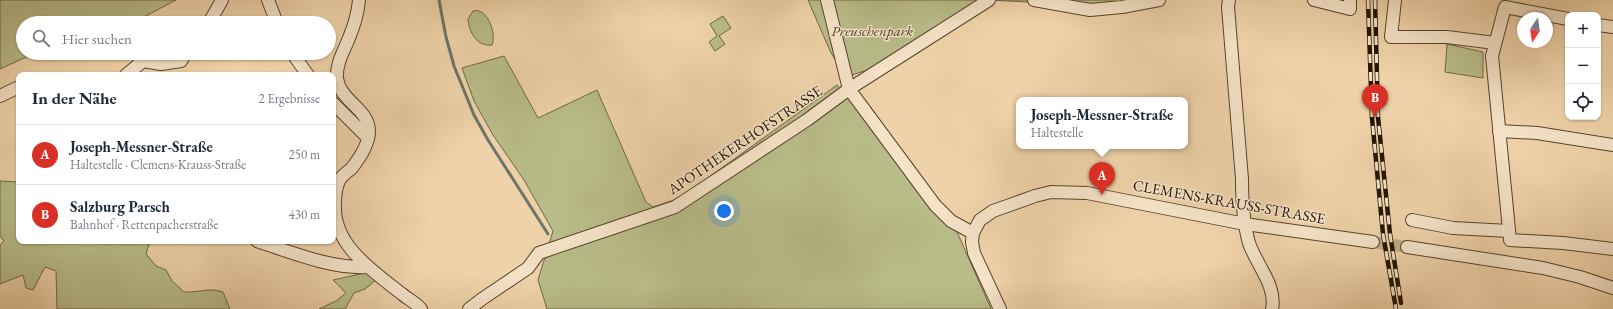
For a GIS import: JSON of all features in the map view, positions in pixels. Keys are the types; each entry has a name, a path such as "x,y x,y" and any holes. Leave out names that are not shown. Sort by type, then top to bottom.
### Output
{"street":[{"path":"213,16 222,0"},
{"path":"268,0 274,16"},
{"path":"336,190 340,179 357,161 368,138 369,128 364,116 343,92 339,86 337,78 337,67 358,10 359,0"},
{"path":"827,0 849,89 936,205 951,221 973,233 972,242 974,253 1000,309"},
{"name":"APOTHEKERHOFSTRASSE","path":"469,309 528,268 539,253 675,207 807,120 849,89 989,0"},
{"path":"1034,0 1090,10 1122,7 1159,0"},
{"path":"1229,0 1228,7 1242,204 1245,224 1252,250 1269,287 1273,303 1272,309"},
{"path":"1314,0 1350,4"},
{"path":"1395,0 1392,37 1447,37 1495,43"},
{"path":"1510,236 1492,56 1495,43 1505,7 1565,18"},
{"path":"1601,25 1613,27"},
{"path":"130,72 143,61 161,64 182,60"},
{"path":"297,60 306,72"},
{"path":"0,96 16,88"},
{"path":"336,106 368,138"},
{"path":"1499,131 1537,133 1613,145"},
{"name":"CLEMENS-KRAUSS-STRASSE","path":"973,233 980,220 993,211 1035,196 1061,192 1087,193 1108,196 1245,224 1373,242"},
{"path":"1412,220 1453,228 1613,249"},
{"path":"336,221 345,241 367,267 420,309"},
{"path":"265,244 324,262 355,268 367,267"},
{"path":"1407,247 1543,268 1580,277 1613,288"}],"green space":[{"path":"0,0 176,0 146,16 16,16 16,60 20,60 0,69"},
{"name":"Preuschenpark","path":"808,0 989,0 906,45 870,69 846,77 831,53"},
{"path":"989,0 1144,0 1122,7"},
{"path":"473,11 483,13 489,21 493,31 492,45 482,44 472,33 468,19"},
{"path":"723,16 731,28 719,36 725,44 715,51 709,42 717,36 710,24"},
{"path":"1447,44 1483,52 1483,78 1445,72"},
{"path":"504,56 538,118 597,90 646,202 653,207 680,198 837,85 943,206 958,234 991,309 547,309 538,280 553,231 524,180 493,135 474,101 462,68"},
{"path":"0,181 16,182 16,244 149,244 146,254 156,266 166,270 172,281 184,292 213,290 223,292 230,309 57,309 56,271 45,267 33,290 26,288 23,275 0,284 0,245 4,241 0,236"},
{"path":"369,272 376,280 365,289 354,293 345,309 319,309 336,301 346,293 333,280"}],"waterway":[{"path":"439,0 446,37 454,66 474,115 488,140 548,234"}],"tunnel":[{"path":"1373,242 1407,247"}],"railway":[{"path":"1368,0 1372,118 1383,234 1396,309"},
{"path":"1375,0 1378,117 1390,234 1401,303"}],"place":[{"name":"Salzburg Parsch","path":"1375,117"},
{"name":"Joseph-Messner-Straße","path":"1102,195"}]}
